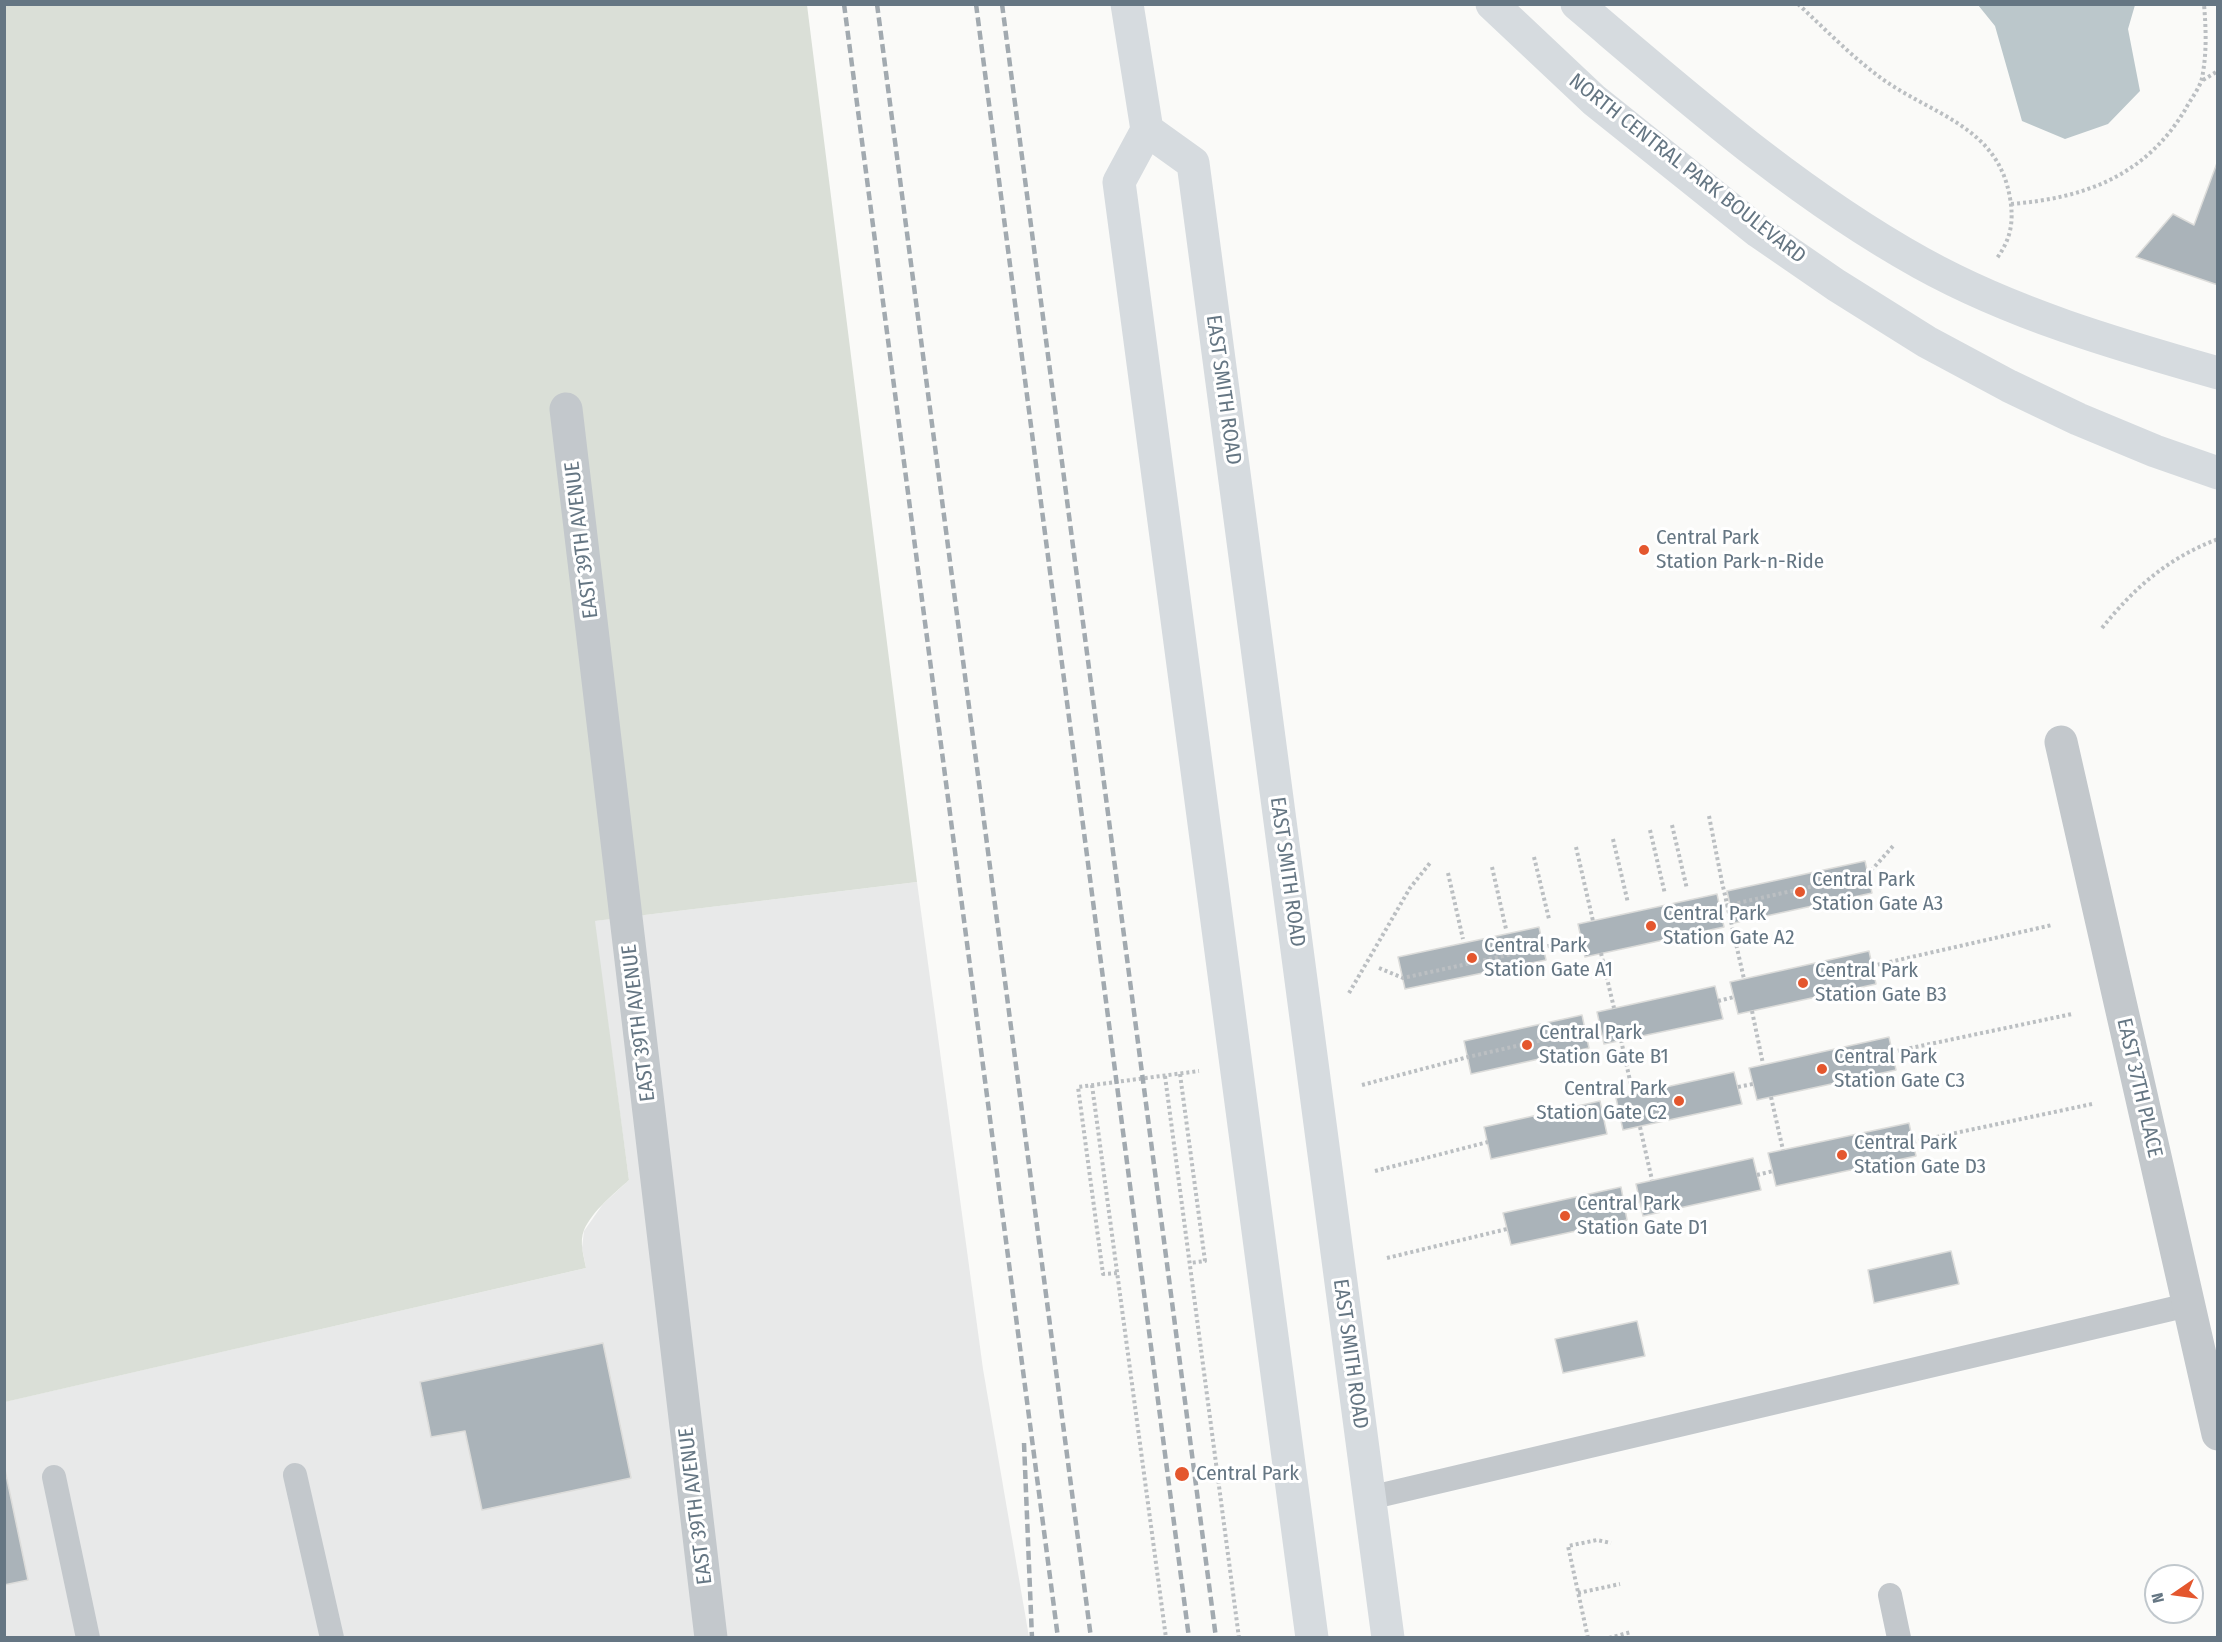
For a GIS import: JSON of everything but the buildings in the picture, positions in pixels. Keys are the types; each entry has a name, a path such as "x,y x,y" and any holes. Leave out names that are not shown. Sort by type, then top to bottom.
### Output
{"street":[{"path":"1127,4 1147,130 1119,182 1312,1638"},
{"name":"NORTH CENTRAL PARK BOULEVARD","path":"1492,4 1594,100 1759,231 1836,285 1927,342 2009,386 2078,419 2155,451 2217,473"},
{"path":"1577,4 1735,138 1867,232 1923,264 1986,294 2062,325 2217,373"},
{"name":"EAST SMITH ROAD","path":"1147,130 1193,163 1388,1638"},
{"name":"EAST 39TH AVENUE","path":"566,409 711,1638"},
{"name":"EAST 37TH PLACE","path":"2061,742 2217,1434"}],"lane":[{"path":"1369,1498 2188,1305"},
{"path":"296,1475 332,1638"},
{"path":"54,1477 88,1638"},
{"path":"1890,1595 1899,1638"}],"path":[{"path":"1798,4 1881,78 1964,125 1991,151 2007,180 2012,225 2006,246 1994,263"},
{"path":"2011,204 2044,201 2091,189 2128,171 2157,146 2180,117 2202,80 2207,33 2204,4"},
{"path":"2202,80 2217,71"},
{"path":"2102,628 2124,602 2159,569 2201,545 2217,539"},
{"path":"1710,816 1744,979"},
{"path":"1672,825 1687,889"},
{"path":"1650,830 1665,894"},
{"path":"1613,839 1628,903"},
{"path":"1720,907 1868,874 1894,845"},
{"path":"1576,847 1593,921"},
{"path":"1534,857 1548,919"},
{"path":"1349,993 1410,888 1430,863"},
{"path":"1492,867 1506,929"},
{"path":"1448,873 1463,939"},
{"path":"1872,966 2052,925"},
{"path":"1379,968 1403,978 1581,939"},
{"path":"1601,953 1614,1008"},
{"path":"1718,1001 1734,997"},
{"path":"1752,1011 1763,1064"},
{"path":"1892,1052 2072,1014"},
{"path":"1362,1084 1468,1057 1600,1028"},
{"path":"1621,1040 1633,1094"},
{"path":"1118,1273 1103,1275 1078,1087 1200,1071"},
{"path":"1180,1074 1205,1261 1190,1263"},
{"path":"1165,1076 1239,1638"},
{"path":"1738,1087 1753,1084"},
{"path":"1092,1085 1166,1638"},
{"path":"1771,1097 1783,1150"},
{"path":"1913,1142 2092,1104"},
{"path":"1604,1118 1620,1114"},
{"path":"1640,1126 1652,1180"},
{"path":"1375,1171 1488,1142"},
{"path":"1757,1175 1773,1171"},
{"path":"1624,1204 1640,1201"},
{"path":"1387,1258 1507,1229"},
{"path":"1588,1638 1568,1546 1597,1540 1611,1544"},
{"path":"1578,1593 1620,1584"},
{"path":"1609,1638 1631,1632"}],"shaded area":[{"path":"4,5 807,5 917,882 595,921 629,1180 598,1209 584,1230 582,1244 586,1268 5,1402"},
{"path":"1978,5 2135,5 2128,29 2140,91 2108,124 2065,139 2022,121 1995,26"},
{"path":"917,882 983,1369 1029,1637 5,1637 4,1402 586,1268 582,1248 584,1231 603,1204 629,1180 594,921"}],"railway":[{"path":"844,4 1058,1638"},
{"path":"877,4 1091,1638"},
{"path":"976,4 1189,1638"},
{"path":"1002,4 1216,1638"},
{"path":"1024,1443 1032,1638"}],"place":[{"name":"Central Park Station Park-n-Ride","path":"1644,550"},
{"name":"Central Park Station Gate A3","path":"1800,892"},
{"name":"Central Park Station Gate A2","path":"1651,926"},
{"name":"Central Park Station Gate A1","path":"1472,958"},
{"name":"Central Park Station Gate B3","path":"1803,983"},
{"name":"Central Park Station Gate B1","path":"1527,1045"},
{"name":"Central Park Station Gate C3","path":"1822,1069"},
{"name":"Central Park Station Gate C2","path":"1679,1101"},
{"name":"Central Park Station Gate D3","path":"1842,1155"},
{"name":"Central Park Station Gate D1","path":"1565,1216"},
{"name":"Central Park","path":"1182,1474"}]}
